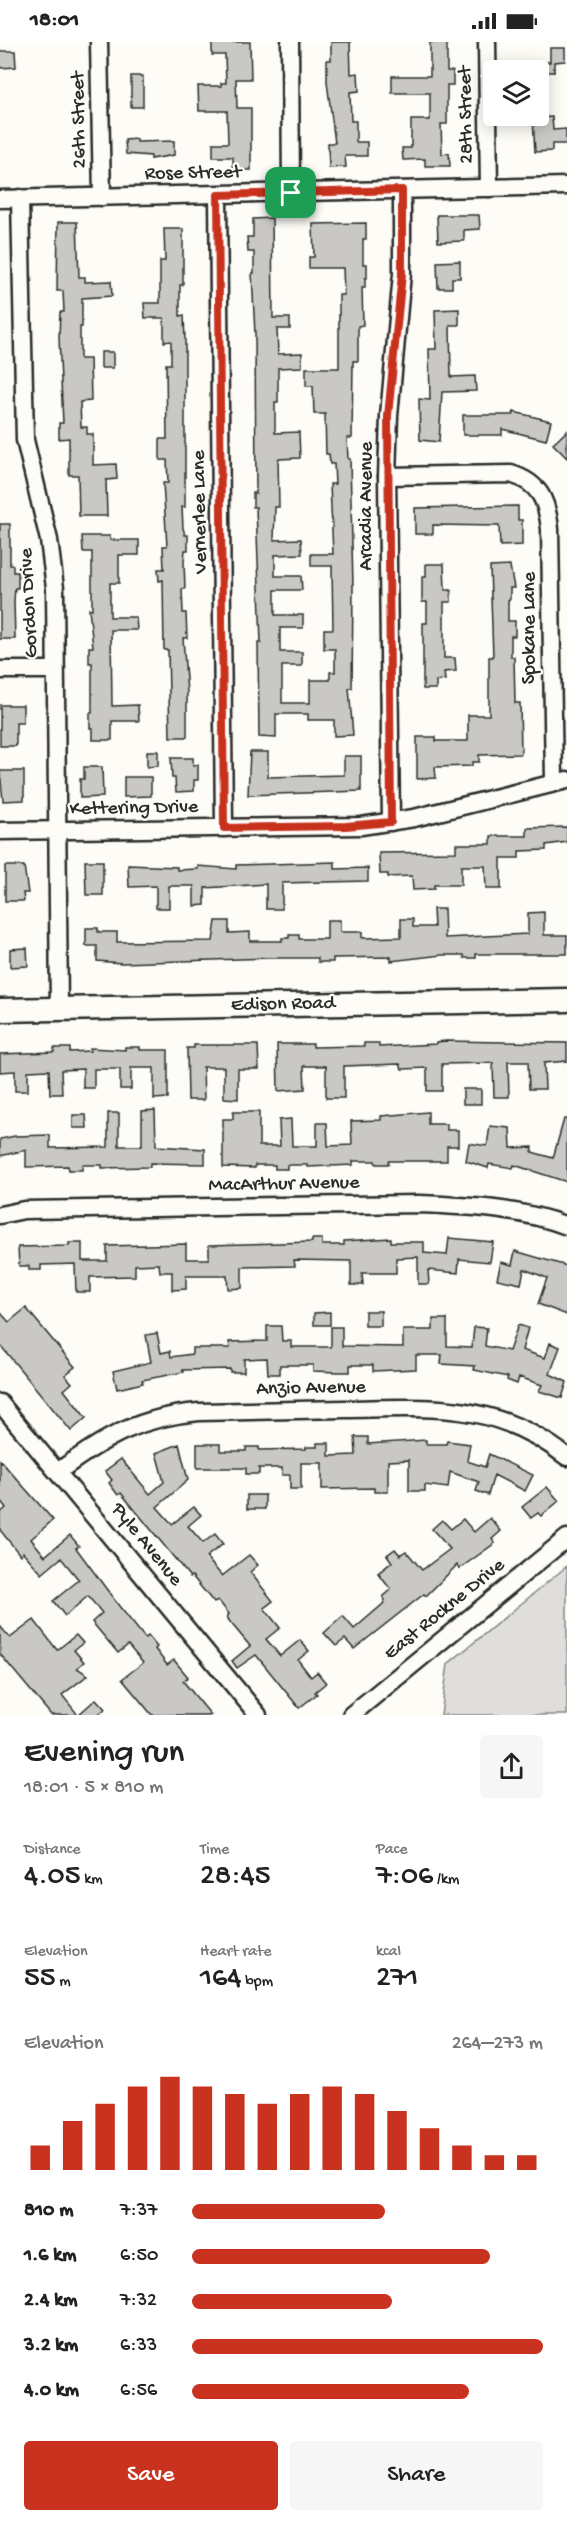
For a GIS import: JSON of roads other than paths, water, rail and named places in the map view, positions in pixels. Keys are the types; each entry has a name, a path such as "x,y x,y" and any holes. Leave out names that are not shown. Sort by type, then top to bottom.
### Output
{"main road":[{"name":"Edison Road","path":"0,1010 567,1000"}],"street":[{"name":"26th Street","path":"99,42 102,197"},
{"path":"290,42 291,193"},
{"name":"28th Street","path":"487,42 489,188"},
{"name":"Rose Street","path":"0,199 567,186"},
{"name":"Arcadia Avenue","path":"391,822 388,416 402,274 402,190"},
{"name":"Vernerlee Lane","path":"218,195 224,828"},
{"name":"Gordon Drive","path":"20,198 22,409 29,461 52,563 59,1009"},
{"name":"Spokane Lane","path":"387,476 500,474 527,480 543,496 550,529 560,781"},
{"path":"0,670 55,670"},
{"name":"Kettering Drive","path":"0,831 346,826 391,822 560,781"},
{"name":"MacArthur Avenue","path":"0,1215 24,1210 419,1204 469,1206 515,1212 567,1226"},
{"name":"Pyle Avenue","path":"0,1403 258,1715"},
{"name":"Anzio Avenue","path":"59,1472 99,1442 128,1428 159,1418 199,1412 456,1409 512,1423 532,1432 567,1457"},
{"name":"East Rockne Drive","path":"351,1715 567,1538"}]}
